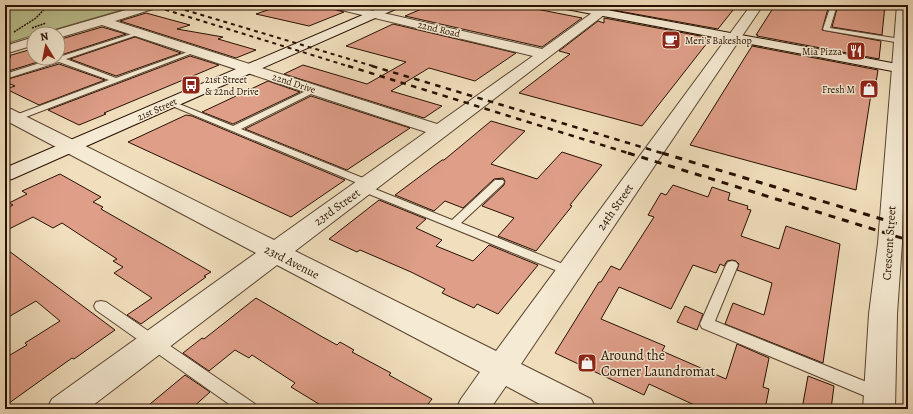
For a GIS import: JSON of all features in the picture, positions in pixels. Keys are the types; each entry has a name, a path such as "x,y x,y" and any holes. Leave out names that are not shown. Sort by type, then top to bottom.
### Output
{"street":[{"path":"66,32 155,5"},
{"name":"22nd Road","path":"333,5 544,54"},
{"name":"21st Street","path":"5,175 396,5"},
{"path":"561,5 606,9 734,38 904,69"},
{"name":"24th Street","path":"472,409 757,5"},
{"name":"Crescent Street","path":"880,402 883,314 903,100 903,5"},
{"name":"23rd Street","path":"63,409 606,9"},
{"name":"22nd Drive","path":"102,21 441,131"},
{"path":"5,50 26,43"},
{"name":"23rd Avenue","path":"8,118 70,147 580,409"}],"lane":[{"path":"834,5 826,29 903,44"},
{"path":"66,57 140,33"},
{"path":"8,118 195,51"},
{"path":"66,62 115,80"},
{"path":"5,77 38,66"},
{"path":"234,129 315,90"},
{"path":"169,104 234,129 454,224 569,271"},
{"path":"454,224 499,182"},
{"path":"732,265 707,324 880,402"},
{"path":"101,306 249,409"}],"path":[{"path":"11,33 36,18 48,5"}],"green space":[{"path":"5,5 139,5 66,26 26,26 26,37 5,44"}],"building":[{"path":"282,5 326,5 329,8 344,12 309,26 256,14"},
{"path":"431,5 516,5 582,18 542,47 405,16"},
{"path":"618,5 737,5 718,29 613,10"},
{"path":"775,5 829,5 822,30 881,41 879,59 757,36 758,35 756,35"},
{"path":"838,5 885,5 882,35 832,27"},
{"path":"146,13 190,25 177,29 223,37 218,39 256,50 236,58 120,21"},
{"path":"604,18 711,38 642,126 519,93 570,54 559,51 598,21 604,23"},
{"path":"393,24 516,53 475,81 429,68 391,91 442,106 424,118 284,74 303,65 367,84 406,62 346,46"},
{"path":"102,27 126,34 66,53 66,38"},
{"path":"135,37 181,53 116,76 70,59"},
{"path":"752,46 878,70 874,95 871,94 856,190 690,145"},
{"path":"26,51 26,66 5,72 5,59 11,57 8,56"},
{"path":"190,56 219,65 79,125 48,110"},
{"path":"52,66 65,66 105,80 39,105 6,89 15,86 5,82 5,80"},
{"path":"268,81 300,92 233,124 202,112"},
{"path":"311,96 410,128 347,170 245,129"},
{"path":"186,115 192,116 345,180 291,217 128,142"},
{"path":"491,121 525,131 491,164 537,179 562,152 602,165 536,251 498,236 514,218 482,206 504,185 505,181 503,178 494,179 463,208 445,201 434,211 395,195 444,160"},
{"path":"60,174 101,197 93,202 103,207 101,209 211,272 141,324 127,315 152,298 114,273 123,267 113,261 117,259 62,223 53,228 33,217 5,231 5,209 13,205 9,203 27,194 22,191"},
{"path":"673,185 708,197 712,187 730,193 728,200 748,206 747,209 751,210 741,236 779,249 786,226 840,244 823,363 725,324 733,303 764,315 772,283 737,270 739,264 732,260 727,261 724,266 720,264 716,273 693,265 671,309 619,287 601,319 665,346 662,351 726,379 737,344 769,358 763,387 769,389 765,409 703,409 649,384 644,395 555,353 599,282 601,282 611,266 620,270 654,217 648,215 661,193 666,195"},
{"path":"379,200 426,219 416,228 442,240 436,246 473,261 489,245 538,265 498,314 477,304 474,308 442,293 445,289 411,272 360,250 357,252 329,239"},
{"path":"5,248 115,330 74,359 72,358 5,406 5,358 27,345 25,343 60,321 36,301 5,319"},
{"path":"256,298 337,345 340,342 354,350 352,352 391,373 389,375 432,399 424,409 327,409 291,387 295,383 252,355 249,358 235,350 209,371 183,353 202,338 204,339"},
{"path":"685,306 703,314 697,330 677,322"},
{"path":"185,375 210,392 191,409 144,409"},
{"path":"808,376 834,386 831,409 802,409"}],"railway":[{"path":"150,5 351,67"},
{"path":"185,10 376,67"},
{"path":"348,66 631,154"},
{"path":"372,66 665,154"},
{"path":"628,153 908,240"},
{"path":"662,153 908,227"}],"place":[{"name":"Meri's Bakeshop","path":"671,40"},
{"name":"Mia Pizza","path":"856,51"},
{"name":"21st Street & 22nd Drive","path":"191,85"},
{"name":"Fresh M","path":"869,89"},
{"name":"Around the Corner Laundromat","path":"587,363"}]}
